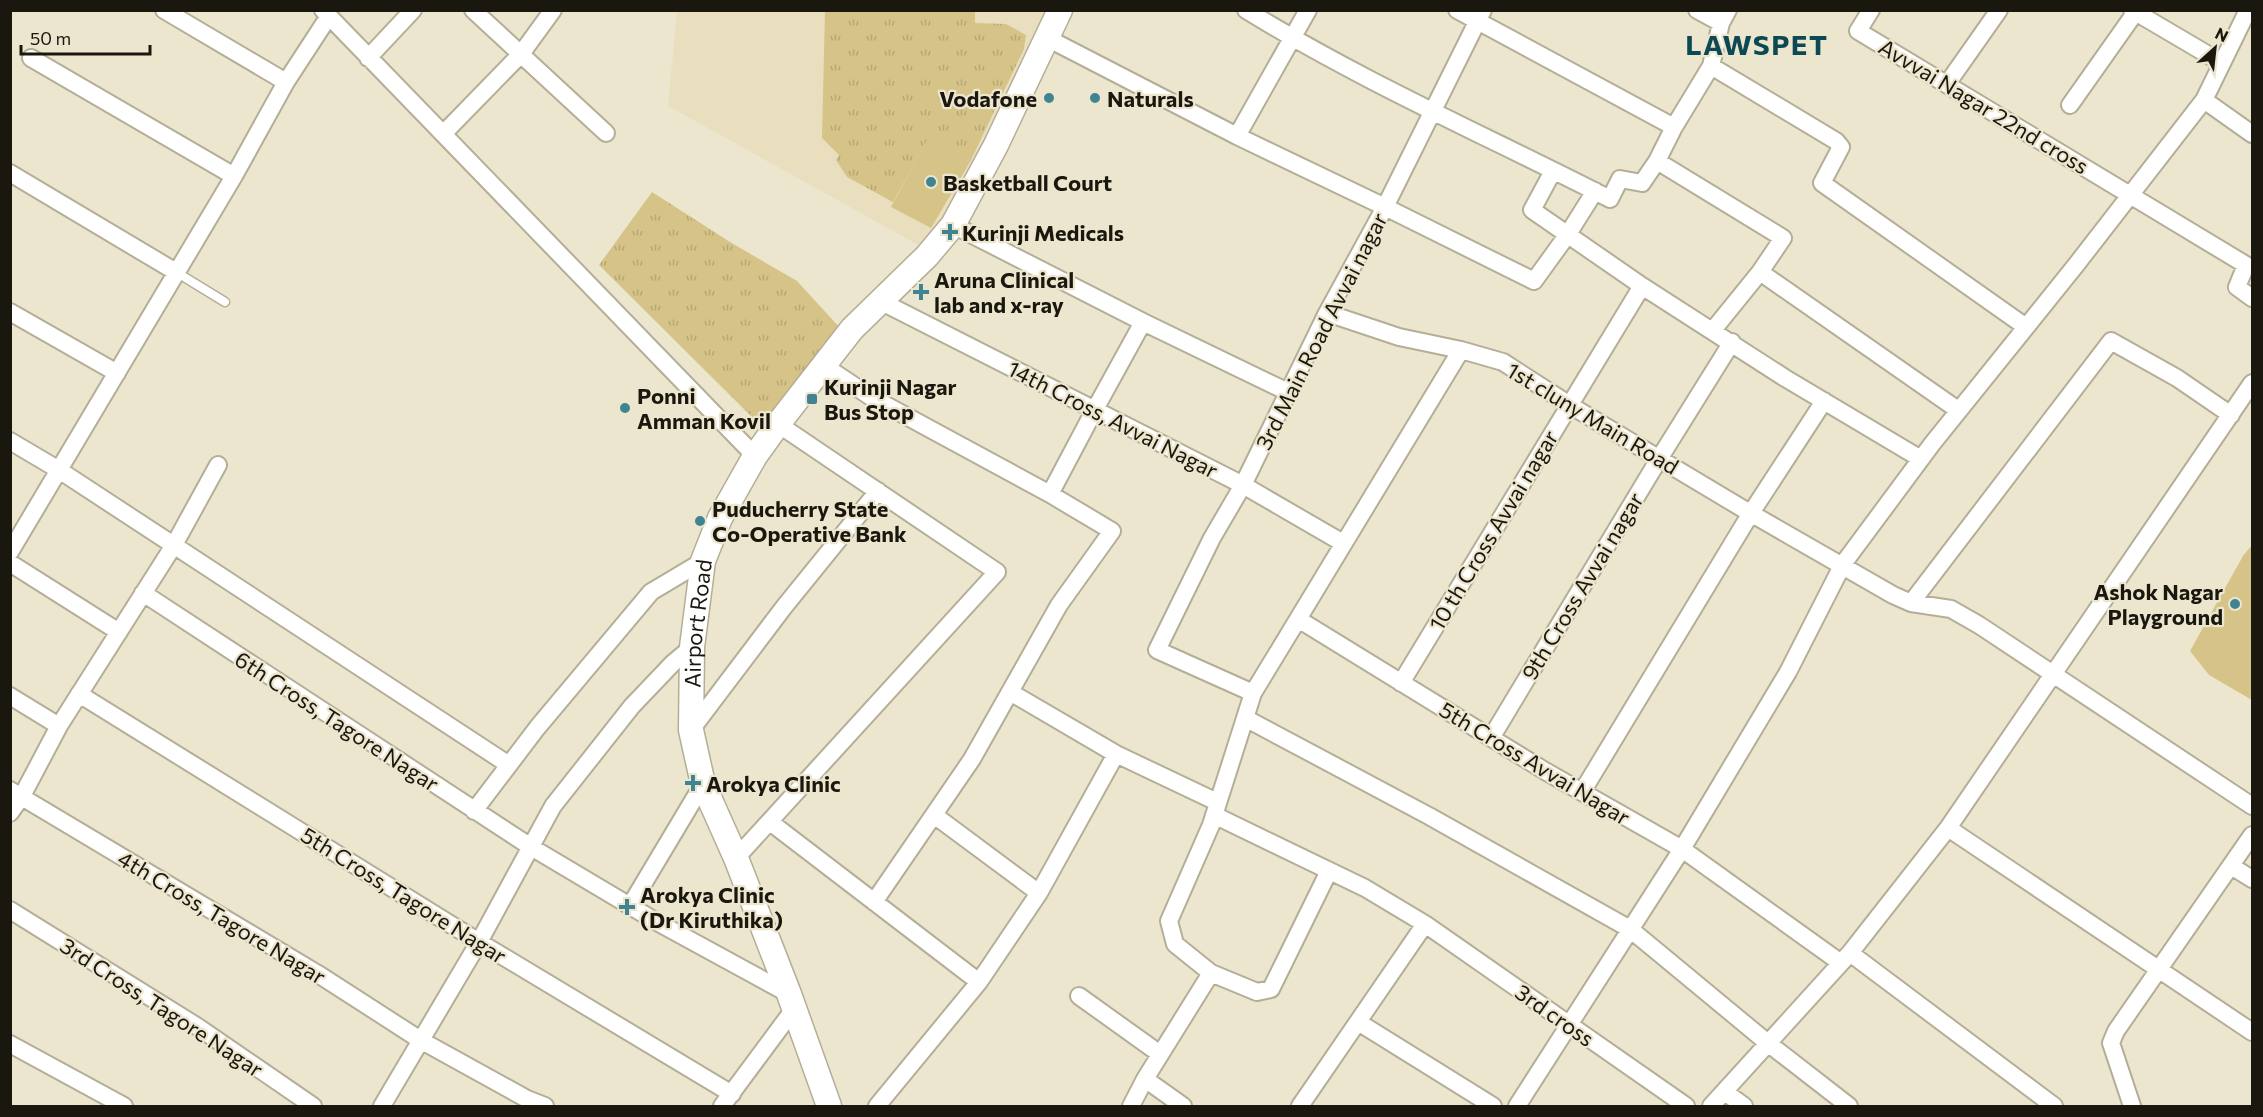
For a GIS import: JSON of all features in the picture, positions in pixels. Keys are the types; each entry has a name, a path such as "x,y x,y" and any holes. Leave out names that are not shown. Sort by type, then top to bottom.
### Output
{"street":[{"path":"164,10 286,82"},
{"path":"368,58 413,10"},
{"path":"473,10 606,133"},
{"path":"443,134 521,54 553,10"},
{"name":"Airport Road","path":"829,1107 736,858 703,784 691,730 692,647 703,561 720,518 755,456 778,424 852,329 927,256 953,225 996,146 1060,10"},
{"path":"1246,10 1292,39 1610,199 1620,179 1642,183 1711,66 1724,17 1697,10"},
{"path":"1237,136 1308,10"},
{"path":"1457,10 1480,16 1674,127"},
{"name":"Avvvai Nagar 22nd cross","path":"1871,10 1858,31 2246,265 2237,287 2253,298"},
{"path":"1947,84 1999,10"},
{"path":"1517,1107 1682,849 1788,672 1843,564 1958,410 2204,100 2248,10"},
{"path":"2070,105 2133,11 2222,63"},
{"path":"10,552 234,176 326,13 755,456"},
{"name":"3rd Main Road Avvai nagar","path":"1253,693 1157,650 1212,538 1243,485 1327,313 1385,207 1480,16"},
{"path":"1047,38 1237,136 1534,280 1568,234 1595,191"},
{"path":"31,58 234,176"},
{"path":"1711,66 1836,141 1841,147 1822,183 2026,327"},
{"path":"2204,100 2253,134"},
{"path":"1657,161 1783,238 1760,272 1713,330"},
{"path":"1553,171 1532,210 1642,285 1920,459"},
{"path":"10,173 176,272"},
{"path":"953,225 1143,322 1288,392"},
{"path":"1760,272 1958,410"},
{"name":"10 th Cross Avvai nagar","path":"1401,683 1642,285"},
{"name":"14th Cross, Avvai Nagar","path":"880,301 1243,485 1343,543"},
{"path":"10,312 117,373"},
{"name":"1st cluny Main Road","path":"1327,313 1399,337 1461,350 1503,362 1659,459 1893,595 1911,603 1951,609 2253,806"},
{"path":"1050,494 1143,322"},
{"path":"1911,603 2111,341 2177,378 2231,415"},
{"name":"9th Cross Avvai nagar","path":"1491,738 1732,342"},
{"path":"1329,871 1271,989 1257,992 1211,973 1175,944 1169,921 1216,808 1253,693 1461,350"},
{"path":"823,365 871,397 1050,494 1112,531 1059,605 972,759 874,902"},
{"path":"1711,1107 1845,958 1948,828 2253,383"},
{"path":"1582,792 1750,513 1824,401"},
{"path":"736,858 997,572 778,424"},
{"path":"10,441 174,545 509,765"},
{"path":"10,813 16,793 174,545 218,465"},
{"path":"691,730 784,607 878,491"},
{"path":"474,811 537,728 651,592 703,561"},
{"path":"10,563 118,632"},
{"name":"6th Cross, Tagore Nagar","path":"143,593 531,847 791,1001"},
{"name":"5th Cross Avvai Nagar","path":"1298,619 1491,738 1682,849 1845,958 2054,1107"},
{"path":"382,1107 479,942 553,806 633,706 673,663 692,647"},
{"name":"3rd cross","path":"1010,692 1116,754 1329,871 1365,888 1425,924 1686,1107"},
{"name":"5th Cross, Tagore Nagar","path":"80,694 479,942 727,1100"},
{"path":"10,696 59,726"},
{"path":"1245,718 1429,816 1630,929 1849,1107"},
{"path":"877,1107 979,982 1039,894 1116,754"},
{"path":"630,906 703,784"},
{"name":"4th Cross, Tagore Nagar","path":"16,793 318,974 422,1041 545,1107"},
{"path":"934,815 1039,894"},
{"path":"770,822 979,982"},
{"path":"1948,828 2253,1032"},
{"path":"2132,1107 2111,1043 2116,1031 2253,835"},
{"path":"2231,866 2253,879"},
{"name":"3rd Cross, Tagore Nagar","path":"10,910 198,1027 313,1107"},
{"path":"1300,1107 1425,924"},
{"path":"1131,1107 1145,1079 1211,973"},
{"path":"1079,996 1160,1054"},
{"path":"727,1100 791,1001"},
{"path":"1358,1022 1493,1107"},
{"path":"10,1044 124,1107"},
{"path":"1145,1079 1183,1107"},
{"path":"1725,1092 1744,1107"}],"lane":[{"path":"176,272 225,302"}],"shaded area":[{"path":"677,11 1050,11 1017,88 929,251 668,106"}],"green space":[{"path":"825,11 975,11 975,23 1006,24 1026,35 1024,49 970,162 928,139 893,202 847,177 836,160 839,155 822,138"},
{"name":"Basketball Court","path":"928,138 970,162 931,228 891,207"},
{"path":"652,192 730,242 797,281 841,329 767,432 599,265"},
{"name":"Ashok Nagar Playground","path":"2252,545 2252,700 2209,675 2190,651 2243,556"}],"place":[{"name":"Vodafone","path":"1049,98"},
{"name":"Naturals","path":"1095,98"},
{"name":"Basketball Court","path":"931,182"},
{"name":"Kurinji Medicals","path":"950,232"},
{"name":"Aruna Clinical lab and x-ray","path":"921,292"},
{"name":"Kurinji Nagar Bus Stop","path":"812,399"},
{"name":"Ponni Amman Kovil","path":"625,408"},
{"name":"Puducherry State Co-Operative Bank","path":"700,521"},
{"name":"Ashok Nagar Playground","path":"2235,604"},
{"name":"Arokya Clinic","path":"693,783"},
{"name":"Arokya Clinic (Dr Kiruthika)","path":"627,907"}],"district":[{"name":"LAWSPET","path":"1757,44"}]}
